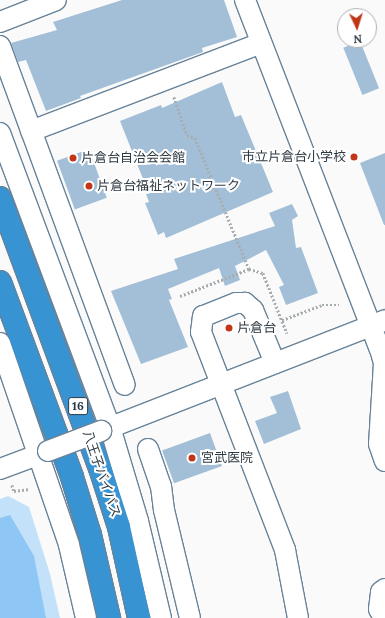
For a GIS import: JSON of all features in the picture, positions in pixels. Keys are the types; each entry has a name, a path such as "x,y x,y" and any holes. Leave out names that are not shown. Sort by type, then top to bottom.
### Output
{"highway":[{"name":"八王子バイパス","path":"0,198 100,468 119,527 139,618"},
{"name":"16","path":"0,282 72,477 90,535 109,618"}],"street":[{"path":"0,22 56,0"},
{"path":"245,0 261,43 378,322 384,363 379,444 385,461"},
{"path":"31,131 261,43"},
{"path":"0,46 125,386"},
{"path":"0,133 50,264 105,429 154,581 161,618"},
{"path":"50,264 77,255"},
{"path":"275,363 253,310 245,303 236,303 203,316 201,332 285,550 298,618"},
{"path":"0,469 222,384 378,322"},
{"path":"0,343 42,453 69,545 86,618"},
{"path":"148,449 160,486 164,510 182,576 190,618"},
{"path":"154,581 182,576"},
{"path":"384,618 379,609 381,592 385,589"}],"path":[{"path":"180,92 173,95 188,135 195,138 249,270"},
{"path":"180,296 249,270 263,273 287,332"},
{"path":"282,320 322,305 339,305"}],"shaded area":[{"path":"8,496 29,507 50,574 60,618 0,618 0,499"},
{"path":"10,515 34,556 46,618 0,618 0,518"}],"building":[{"path":"122,0 224,0 237,37 202,48 203,52 80,96 81,98 46,111 26,60 18,62 11,43 57,30 53,22"},
{"path":"343,48 363,48 379,88 362,95"},
{"path":"222,82 235,117 241,115 273,192 166,238 164,232 158,235 145,203 149,202 146,194 149,194 120,121 161,105 162,108"},
{"path":"89,149 107,198 75,209 57,161"},
{"path":"385,153 385,225 384,225 360,163"},
{"path":"292,204 298,216 292,220 296,248 301,247 318,293 286,305 279,287 284,285 266,250 235,266 240,280 225,286 219,268 168,289 172,299 169,300 188,347 141,364 111,291 178,269 174,259 275,226 269,213"},
{"path":"288,391 301,429 264,444 255,421 277,413 270,397"},
{"name":"宮武医院","path":"210,433 222,466 174,483 162,450"}],"place":[{"name":"市立片倉台小学校","path":"354,157"},
{"name":"片倉台自治会会館","path":"73,158"},
{"name":"片倉台福祉ネットワーク","path":"89,186"},
{"name":"片倉台","path":"229,328"},
{"name":"宮武医院","path":"192,458"}]}
